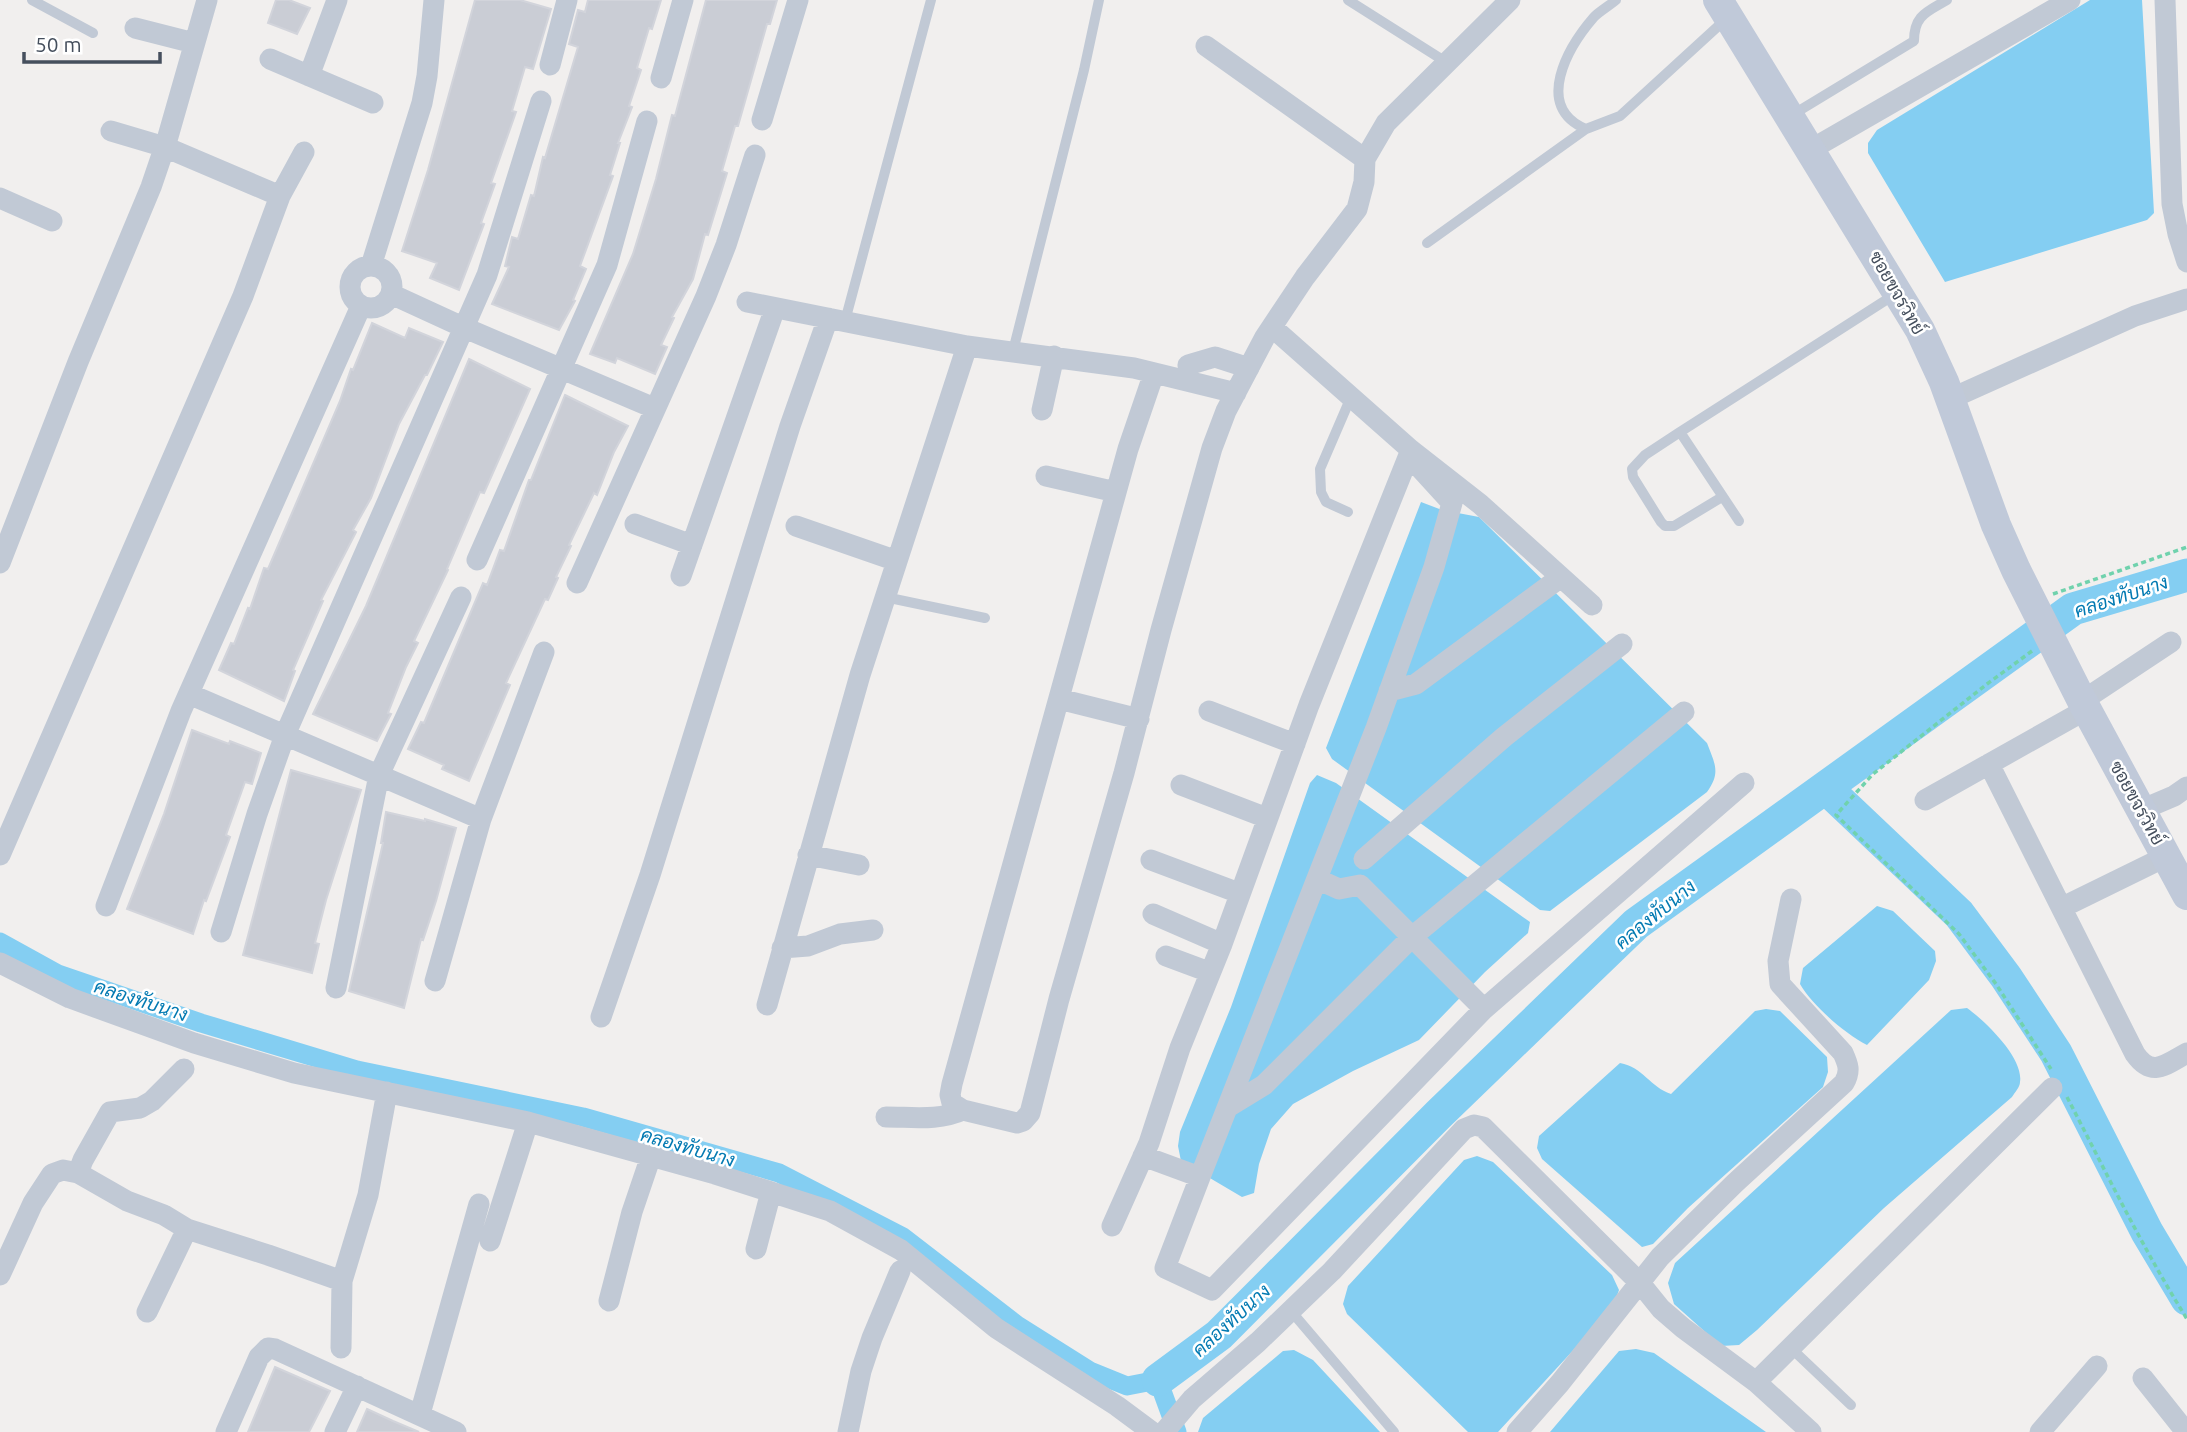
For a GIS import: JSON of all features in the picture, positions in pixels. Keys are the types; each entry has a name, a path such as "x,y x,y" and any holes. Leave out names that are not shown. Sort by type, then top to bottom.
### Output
{"street":[{"path":"0,563 165,147 206,0"},
{"path":"309,76 337,0"},
{"path":"371,266 422,103 434,0"},
{"path":"550,65 567,0"},
{"path":"661,78 683,0"},
{"path":"762,120 798,0"},
{"path":"1154,373 1116,492 952,1084 952,1103 963,1110 1017,1123 1030,1113 1059,999 1139,719 1157,642 1212,448 1226,411 1272,327 1305,277 1357,209 1364,182 1365,159 1386,123 1510,0"},
{"path":"1810,150 2070,0"},
{"path":"2165,0 2172,204 2187,262"},
{"name":"ซอยขจรวิทย์","path":"1721,4 1920,330 1950,399 1996,524 2032,605 2187,895"},
{"path":"135,28 194,43"},
{"path":"1206,47 1365,159"},
{"path":"270,59 373,103"},
{"path":"221,932 257,814 285,735 487,275 541,101"},
{"path":"477,560 607,265 647,121"},
{"path":"111,131 165,147 280,196"},
{"path":"0,855 238,308 280,196 304,152"},
{"path":"577,583 706,296 755,155"},
{"path":"0,198 52,221"},
{"path":"371,266 388,274 392,284 387,302 370,309 354,300 350,282 354,274 371,266"},
{"path":"1950,399 2135,316 2187,299 2187,288"},
{"path":"391,293 465,328 654,408"},
{"path":"747,302 967,346 1054,356 1154,373 1236,393"},
{"path":"107,905 188,694 361,306"},
{"path":"681,576 775,307"},
{"path":"601,1017 650,875 782,451 836,319"},
{"path":"1272,327 1410,453 1452,503 1434,567 1389,691 1164,1268 1212,1290 1484,1009 1744,783"},
{"path":"767,1004 860,675 967,346"},
{"path":"1042,410 1054,356"},
{"path":"1188,365 1215,357 1249,368"},
{"path":"1410,453 1480,505 1592,605"},
{"path":"1112,1226 1143,1156 1295,744 1410,453"},
{"path":"1046,477 1116,492"},
{"path":"635,524 692,545"},
{"path":"796,526 897,561"},
{"path":"1389,691 1416,684 1561,577"},
{"path":"336,988 379,775 461,597"},
{"path":"1925,800 2084,705 2171,642"},
{"path":"1364,859 1504,737 1622,644"},
{"path":"435,981 481,819 544,652"},
{"path":"188,694 481,819"},
{"path":"1059,699 1139,719"},
{"path":"1209,712 1295,744"},
{"path":"1228,1107 1264,1085 1412,937 1684,712"},
{"path":"1989,764 2135,1054 2144,1066 2152,1068 2187,1053"},
{"path":"1181,785 1267,818"},
{"path":"2141,810 2174,796 2187,787"},
{"path":"1331,845 1347,841 1362,849 1366,871 1360,885"},
{"path":"808,855 859,865"},
{"path":"2063,907 2167,856"},
{"path":"1151,860 1239,893"},
{"path":"1317,879 1339,889 1360,885"},
{"path":"1360,885 1484,1009"},
{"path":"1517,1432 1560,1383 1660,1257 1735,1183 1844,1083 1849,1075 1849,1064 1843,1053 1780,984 1778,961 1791,899"},
{"path":"1153,914 1222,944"},
{"path":"782,948 808,946 840,934 873,930"},
{"path":"1166,956 1209,972"},
{"path":"0,963 70,998 194,1043 294,1073 528,1122 651,1156 830,1211 915,1261 996,1328 1117,1406 1152,1432"},
{"path":"78,1173 110,1112 140,1108 152,1101 184,1069"},
{"path":"1756,1382 2057,1086"},
{"path":"341,1348 342,1281 368,1195 387,1092"},
{"path":"887,1117 949,1116 963,1110"},
{"path":"490,1241 528,1122"},
{"path":"1164,1432 1192,1399 1332,1271 1464,1129 1474,1125 1483,1127 1640,1283 1661,1309 1756,1382 1811,1432"},
{"path":"609,1301 632,1212 651,1156"},
{"path":"1143,1156 1200,1177"},
{"path":"0,1275 33,1203 52,1174 63,1170 78,1173 127,1201 187,1229 342,1281"},
{"path":"756,1249 771,1192"},
{"path":"420,1414 479,1204"},
{"path":"147,1312 187,1229"},
{"path":"848,1432 861,1371 900,1271"},
{"path":"226,1432 259,1357 268,1348 357,1385 455,1432"},
{"path":"2040,1432 2097,1366"},
{"path":"2143,1378 2186,1432"},
{"path":"335,1432 357,1385"}],"lane":[{"path":"32,0 93,33"},
{"path":"836,319 931,0"},
{"path":"1013,351 1099,0"},
{"path":"1348,0 1446,62"},
{"path":"1586,129 1575,124 1559,103 1559,82 1565,60 1584,32 1596,16 1616,0"},
{"path":"1789,117 1914,41 1914,29 1919,18 1947,0"},
{"path":"1427,243 1586,129 1620,116 1721,4"},
{"path":"1722,496 1674,526 1665,526 1633,477 1632,469 1645,456 1680,432 1898,292"},
{"path":"1348,512 1326,502 1319,479 1320,469 1351,397"},
{"path":"1680,432 1739,521"},
{"path":"885,597 985,618"},
{"path":"1291,1311 1394,1432"},
{"path":"1791,1348 1851,1405"}],"path":[{"path":"2032,605 2187,547"},
{"path":"2051,639 1910,744 1873,775 1836,815 1959,934 2030,1032 2132,1225 2187,1319"}],"water":[{"path":"2090,0 2142,0 2154,213 2147,220 1945,282 1868,153 1868,143 1877,130"},
{"path":"1421,502 1442,510 1479,517 1707,743 1714,763 1714,779 1707,792 1550,911 1540,910 1332,759 1326,748"},
{"path":"1317,775 1336,783 1530,922 1528,933 1485,972 1419,1040 1353,1071 1293,1104 1271,1129 1259,1164 1254,1193 1242,1197 1181,1161 1178,1146 1180,1132 1231,1007 1310,783"},
{"path":"1877,906 1893,911 1935,951 1936,961 1929,980 1867,1045 1830,1018 1800,984 1803,968"},
{"path":"1967,1008 1993,1031 2016,1062 2020,1082 2012,1097 1884,1208 1757,1330 1739,1345 1721,1346 1674,1304 1668,1283 1675,1263 1951,1010"},
{"path":"1755,1011 1780,1011 1827,1057 1828,1072 1823,1087 1688,1208 1653,1244 1642,1247 1542,1159 1537,1148 1539,1136 1620,1063 1635,1069 1657,1087 1671,1094"},
{"path":"1477,1156 1493,1162 1612,1275 1619,1290 1613,1307 1498,1432 1468,1432 1347,1314 1343,1304 1348,1286 1464,1160"},
{"path":"1636,1349 1654,1353 1766,1432 1550,1432 1619,1351"},
{"path":"1294,1350 1313,1360 1380,1432 1198,1432 1203,1418 1283,1351"}],"building":[{"path":"276,0 289,0 310,8 297,34 268,23"},
{"path":"475,0 520,0 551,9 533,69 525,67 512,111 516,112 491,183 495,184 481,223 484,224 459,290 430,278 437,263 402,251 428,170"},
{"path":"588,0 661,0 637,68 641,70 629,106 632,107 618,143 610,175 613,176 580,266 586,269 573,300 575,301 559,330 492,304 509,267 505,266 512,237 518,239 531,195 534,196 543,157 545,158 578,47 569,44 578,10 585,12"},
{"path":"706,0 777,0 770,24 767,24 738,126 735,126 722,171 727,173 708,235 705,234 693,279 672,317 674,318 661,345 667,347 655,374 617,358 615,363 590,354 633,254 672,115 675,116"},
{"path":"372,323 405,338 409,328 443,342 399,424 371,498 353,530 356,532 321,600 323,601 293,670 295,671 284,701 219,670 231,643 234,644 248,608 250,609 264,568 268,569"},
{"path":"469,359 530,389 484,493 480,492 448,570 414,641 418,643 388,713 391,714 377,741 313,714 366,606"},
{"path":"565,395 628,426 614,452 597,495 594,493 569,545 571,546 548,600 545,599 506,683 510,685 469,781 442,769 444,765 408,749 421,722 424,723 483,583 487,585 500,550 504,551 529,480"},
{"path":"192,730 261,753 252,784 245,782 226,835 230,837 193,934 127,909 164,814"},
{"path":"291,770 361,790 326,900 315,943 319,944 312,973 243,955"},
{"path":"386,812 456,828 436,901 423,940 421,939 404,1008 349,991 383,843"},
{"path":"275,1367 330,1391 309,1432 248,1432"},
{"path":"367,1409 393,1421 419,1432 357,1432"}],"waterway":[{"name":"คลองทับนาง","path":"1158,1380 1219,1335 1439,1114 1636,924 2073,609 2187,575"},
{"path":"1826,788 1959,914 2006,977 2056,1053 2147,1232 2187,1299"},
{"name":"คลองทับนาง","path":"0,942 58,974 201,1023 357,1070 583,1117 779,1173 903,1237 1017,1325 1090,1371 1127,1386 1158,1380 1177,1432"}]}
